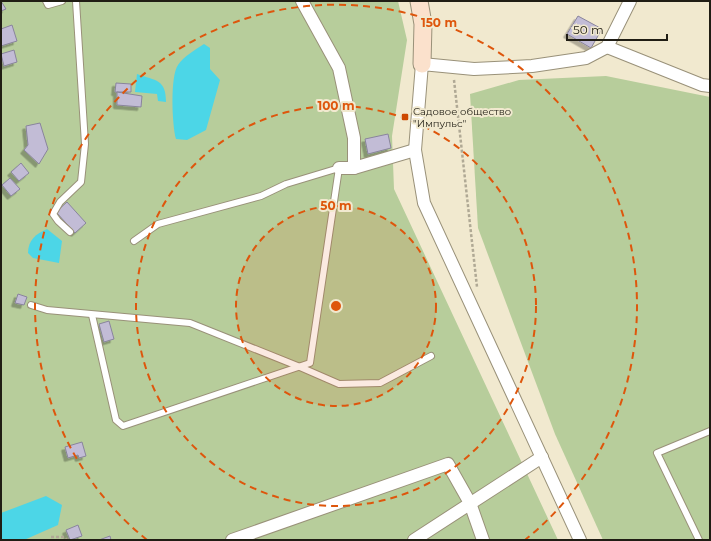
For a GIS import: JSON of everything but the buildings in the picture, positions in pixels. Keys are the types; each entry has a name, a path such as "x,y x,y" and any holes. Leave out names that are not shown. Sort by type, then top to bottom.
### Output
{"street":[{"path":"302,1 339,68 354,138 354,168"},
{"path":"419,1 423,24 422,64 415,150 424,203 580,540"},
{"path":"422,64 474,69 532,66 586,58 607,47 630,1"},
{"path":"607,47 702,85 710,86"},
{"path":"339,168 354,168 415,150"},
{"path":"414,540 542,457"},
{"path":"232,540 448,464 470,503 483,540"}],"lane":[{"path":"46,1 48,5 62,1"},
{"path":"70,232 53,214 60,202 81,182 86,144 76,1"},
{"path":"92,315 116,420 123,426 310,363 339,168 286,184 260,196 158,224 134,241"},
{"path":"31,305 47,310 190,323 300,366 339,384 380,383 431,356"},
{"path":"699,540 657,454 710,431"}],"path":[{"path":"453,67 478,289"},
{"path":"51,537 64,537 67,540"}],"green space":[{"path":"1,1 398,1 407,40 392,136 394,189 558,540 1,540"},
{"path":"606,76 710,97 710,540 603,540 555,434 478,228 470,94 519,80"}],"water":[{"path":"204,44 210,48 210,69 220,80 206,130 187,140 176,139 172,101 175,71 183,59"},
{"path":"137,74 159,82 166,94 166,102 158,101 157,94 135,92"},
{"path":"47,229 62,241 59,263 33,258 28,253 29,244 33,238"},
{"path":"46,496 62,505 58,525 24,540 1,540 1,513"}],"place":[{"name":"Садовое общество \"Импульс\"","path":"405,117"}]}
